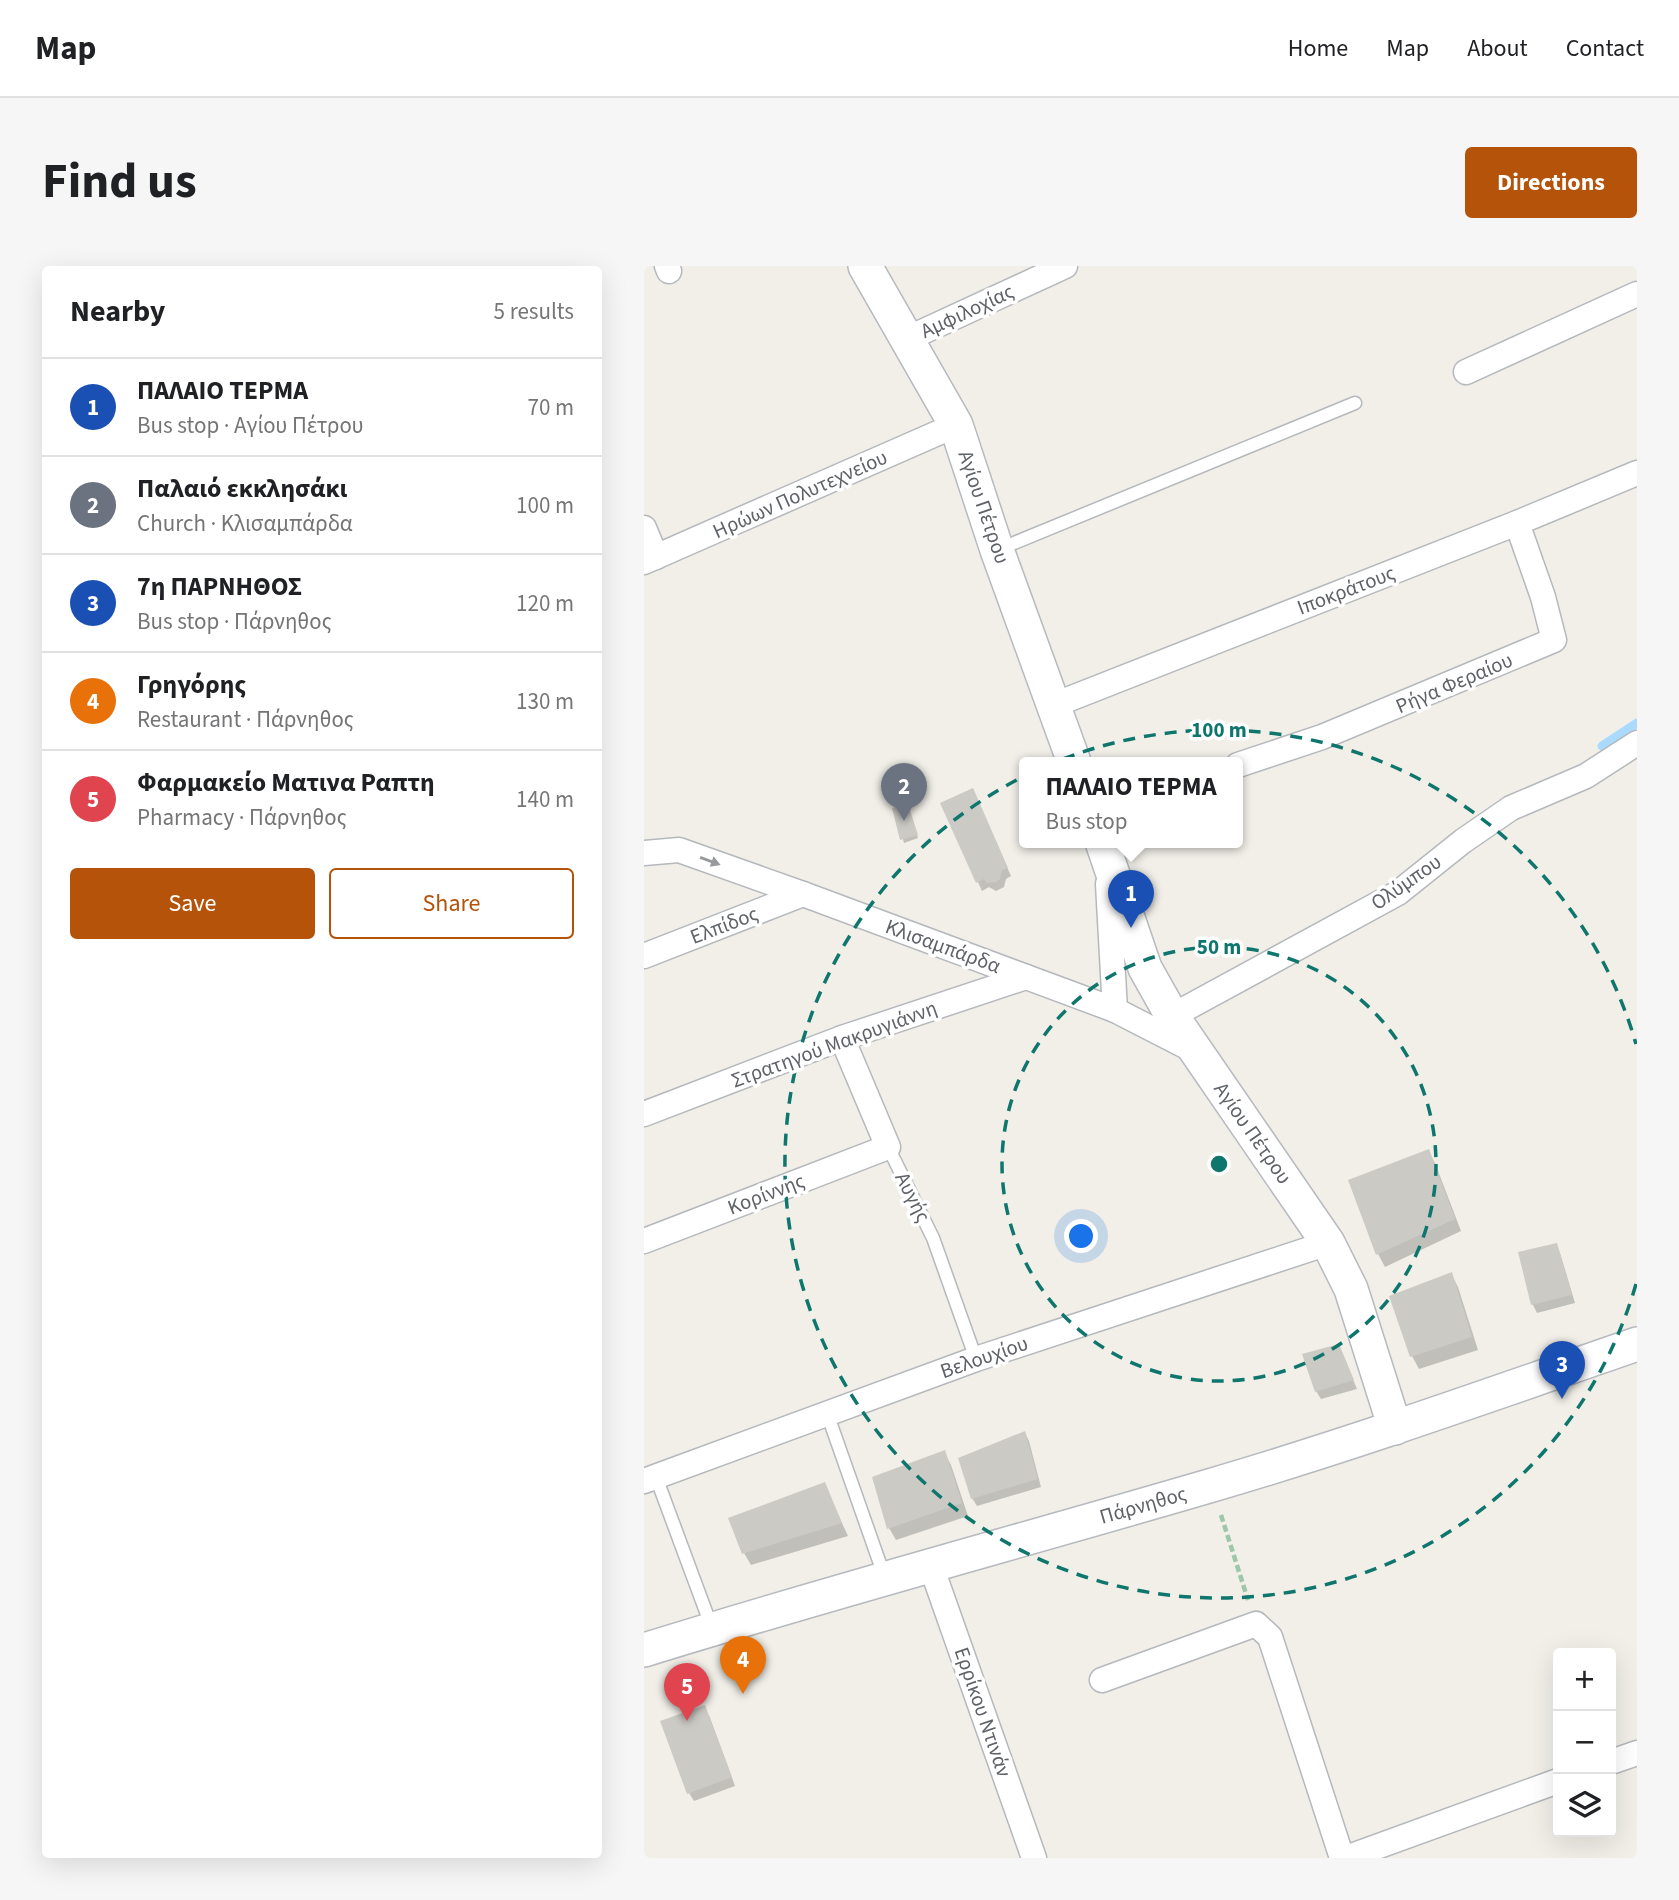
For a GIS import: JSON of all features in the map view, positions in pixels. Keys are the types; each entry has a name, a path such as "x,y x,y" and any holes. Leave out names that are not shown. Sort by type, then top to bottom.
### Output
{"street":[{"name":"Αγίου Πέτρου","path":"865,266 956,425 997,550 1072,757"},
{"name":"Αμφιλοχίας","path":"907,339 1065,266"},
{"path":"1466,372 1637,294"},
{"name":"Ηρώων Πολυτεχνείου","path":"650,560 956,425"},
{"name":"Ιποκράτους","path":"1054,705 1637,473"},
{"name":"Ρήγα Φεραίου","path":"1243,763 1322,737 1554,640 1543,597 1517,523"},
{"path":"644,528 650,560"},
{"name":"Ολύμπου","path":"1172,1016 1398,893 1463,841 1511,808 1586,776 1637,743"},
{"path":"1102,848 1108,877 1115,1010"},
{"name":"Αγίου Πέτρου","path":"1103,848 1145,968 1172,1016 1328,1243 1351,1289 1395,1428"},
{"name":"Κλισαμπάρδα","path":"644,853 679,850 1115,1010 1198,1053 1221,1085"},
{"name":"Ελπίδος","path":"644,956 803,894"},
{"name":"Στρατηγού Μακρυγιάννη","path":"644,1114 842,1038 1026,977"},
{"name":"Αυγής","path":"842,1038 888,1147"},
{"name":"Κορίννης","path":"644,1241 888,1147"},
{"name":"Βελουχίου","path":"650,1479 976,1359 1328,1243"},
{"name":"Πάρνηθος","path":"644,1650 1211,1485 1395,1428 1637,1344"},
{"name":"Ερρίκου Ντινάν","path":"931,1566 1034,1858"},
{"path":"1102,1680 1256,1624 1270,1637 1344,1858 1382,1852 1553,1783"},
{"path":"1616,1760 1637,1753"}],"lane":[{"path":"997,550 1355,403"},
{"name":"Αυγής","path":"888,1147 933,1238 976,1359"},
{"path":"827,1413 885,1578"},
{"path":"650,1479 713,1629"}],"path":[{"path":"1211,1485 1256,1624"}],"building":[{"path":"973,788 1008,868 1002,870 1000,879 996,882 987,883 984,879 976,883 940,803"},
{"path":"908,804 918,835 900,840 892,808"},
{"path":"1429,1149 1455,1219 1376,1255 1348,1180"},
{"path":"1557,1243 1572,1295 1531,1305 1518,1252"},
{"path":"1452,1272 1472,1337 1410,1357 1389,1296"},
{"path":"1339,1344 1354,1380 1315,1392 1302,1354"},
{"path":"1025,1431 1038,1479 971,1499 958,1458"},
{"path":"945,1450 962,1503 887,1529 872,1477"},
{"path":"825,1482 842,1523 742,1554 728,1518"},
{"path":"705,1705 732,1777 687,1794 660,1721"}],"waterway":[{"path":"1602,746 1637,723"}],"place":[{"name":"Παλαιό εκκλησάκι","path":"904,821"},
{"name":"ΠΑΛΑΙΟ ΤΕΡΜΑ","path":"1131,928"},
{"name":"7η ΠΑΡΝΗΘΟΣ","path":"1562,1399"},
{"name":"Γρηγόρης","path":"743,1694"},
{"name":"Φαρμακείο Ματινα Ραπτη","path":"687,1721"}]}
